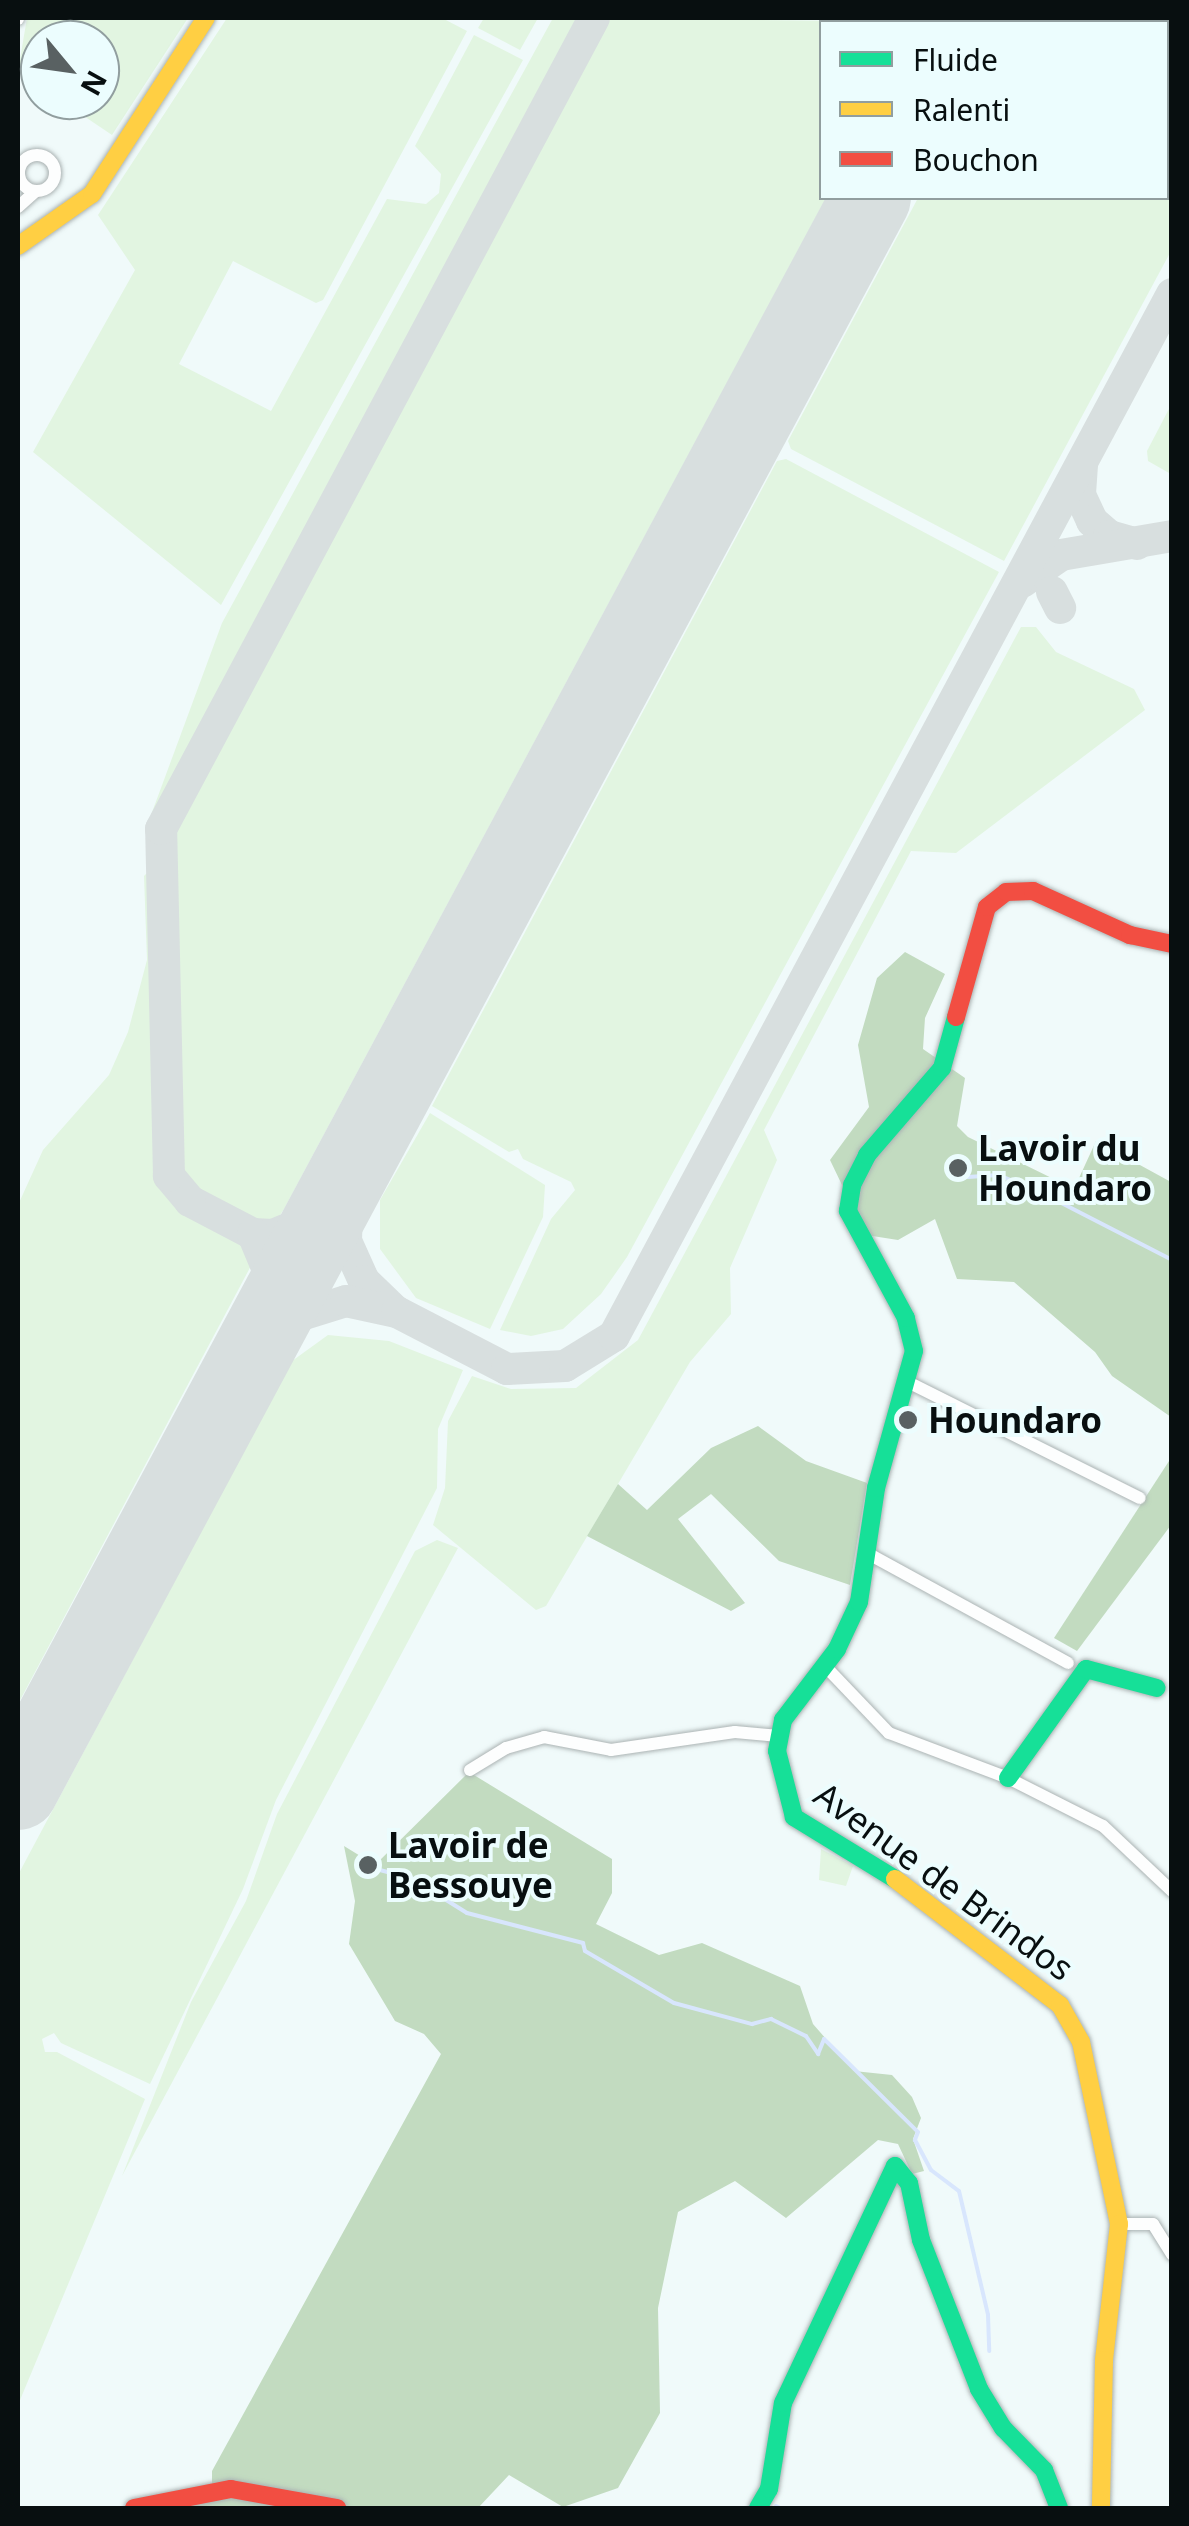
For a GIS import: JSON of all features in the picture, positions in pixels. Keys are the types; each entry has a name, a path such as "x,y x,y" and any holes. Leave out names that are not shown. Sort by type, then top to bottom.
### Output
{"street":[{"path":"18,246 92,194 206,18"},
{"path":"18,207 36,192"},
{"path":"470,1770 506,1748 544,1737 611,1750 735,1732 778,1736 798,1696 850,1628 876,1488 914,1352 906,1318 848,1212 852,1185 867,1155 942,1068 976,936 995,899 1033,891 1130,935 1172,944"},
{"path":"908,1382 1140,1498"},
{"path":"867,1552 1068,1663"},
{"path":"824,1664 889,1733 1008,1778 1103,1826 1172,1891"},
{"path":"1008,1778 1086,1669 1157,1688"},
{"name":"Avenue de Brindos","path":"778,1736 778,1759 794,1818 900,1882 1072,2020 1112,2168 1119,2224 1104,2360 1102,2508"},
{"path":"758,2508 769,2488 784,2403 886,2176 902,2167 921,2240 980,2389 1004,2428 1044,2470 1059,2508"},
{"path":"1119,2224 1153,2224 1172,2254"},
{"path":"134,2508 232,2489 337,2508"}],"green space":[{"path":"188,18 112,135 90,120 120,120 120,20 27,20"},
{"path":"227,18 442,18 467,31 323,300 316,303 233,261 179,364 271,411 387,199 426,204 439,193 441,174 415,146 474,35 523,60 221,605 33,452 135,270 98,215"},
{"path":"484,18 538,18 520,50 478,28"},
{"path":"553,18 587,18 163,807 153,840 147,835 151,815 222,623"},
{"path":"601,18 819,21 819,200 825,200 273,1226 257,1228 188,1193 174,1169 167,834"},
{"path":"1169,178 1171,251 1004,561 791,449 788,441 917,200 1169,200"},
{"path":"1171,405 1169,473 1148,461 1147,451"},
{"path":"786,459 999,572 627,1257 601,1294 563,1329 531,1336 500,1330 551,1219 575,1190 571,1182 523,1159 518,1149 509,1152 432,1106 777,461"},
{"path":"1021,627 1036,627 1056,652 1134,689 1145,710 956,853 911,851 764,1130 777,1160 730,1268 731,1314 690,1362 546,1606 536,1610 433,1525 445,1488 448,1421 472,1376 511,1389 576,1388 638,1340"},
{"path":"152,868 162,1178 180,1202 244,1237 253,1262 18,1704 18,1205 43,1150 109,1075 128,1032 147,960 144,876"},
{"path":"905,952 945,974 925,1018 923,1049 965,1078 957,1126 968,1137 1074,1189 1096,1141 1171,1182 1171,1417 1112,1376 1095,1352 1014,1282 957,1279 935,1219 898,1240 866,1235 830,1160 869,1107 858,1045 877,978"},
{"path":"430,1113 545,1185 543,1217 490,1329 416,1298 380,1249 380,1200"},
{"path":"328,1335 389,1341 463,1370 438,1429 437,1488 276,1800 243,1889 150,2084 61,2043 54,2033 42,2039 45,2052 57,2052 145,2099 18,2405 18,1875 292,1361"},
{"path":"758,1426 806,1461 867,1483 850,1585 779,1561 711,1494 678,1519 745,1603 731,1611 587,1536 618,1484 647,1510 711,1448"},
{"path":"1171,1458 1171,1525 1077,1651 1054,1638"},
{"path":"437,1540 458,1548 122,2176 191,2002 246,1901 277,1814 415,1551"},
{"path":"469,1772 612,1859 612,1893 596,1924 659,1955 702,1943 800,1986 813,2024 854,2071 892,2075 912,2097 921,2118 913,2139 924,2171 912,2174 898,2144 878,2140 786,2218 735,2181 678,2212 658,2308 660,2413 618,2488 563,2507 509,2475 478,2508 163,2508 212,2496 212,2471 441,2054 424,2034 395,2021 349,1944 355,1901 344,1846 375,1865"},
{"path":"821,1849 853,1866 846,1886 819,1880"}],"waterway":[{"path":"958,1168 968,1177 998,1175 1038,1191 1172,1260"},
{"path":"372,1868 411,1878 467,1913 583,1943 585,1951 674,2003 752,2024 771,2019 806,2036 818,2054 824,2039 918,2132 915,2140 931,2170 959,2191 988,2315 989,2351"},
{"path":"776,2506 780,2508"}],"taxiway":[{"path":"345,1178 319,1216 273,1235 253,1234 190,1201 169,1176 161,829 594,18"},
{"path":"929,18 951,18"},
{"path":"249,1359 285,1320 346,1301 397,1312 507,1369 565,1366 614,1336 1172,294"},
{"path":"1082,465 1080,495 1092,521 1109,536 1137,544"},
{"path":"1022,582 1061,555 1172,536"},
{"path":"1052,592 1060,608"},
{"path":"348,1180 346,1241 364,1281 393,1309"},
{"path":"253,1234 273,1282 256,1341"}],"runway":[{"path":"18,1790 870,200"}],"traffic: fast":[{"path":"895,1879 794,1817 777,1751 783,1720 837,1649 859,1602 876,1488 914,1351 906,1318 848,1211 852,1185 867,1155 942,1068 956,1017"},
{"path":"1008,1778 1086,1669 1157,1688"},
{"path":"758,2508 769,2489 783,2403 895,2166 909,2183 921,2240 979,2389 1003,2428 1044,2470 1059,2508"}],"traffic: slow":[{"path":"18,246 92,194 206,18"},
{"path":"895,1879 1060,2005 1081,2042 1119,2224 1104,2360 1101,2508"}],"traffic: jam":[{"path":"956,1017 987,907 1006,892 1033,891 1130,935 1172,944"},
{"path":"134,2508 231,2489 337,2508"}],"place":[{"name":"Lavoir du Houndaro","path":"958,1168"},
{"name":"Houndaro","path":"908,1420"},
{"name":"Lavoir de Bessouye","path":"368,1865"}]}
